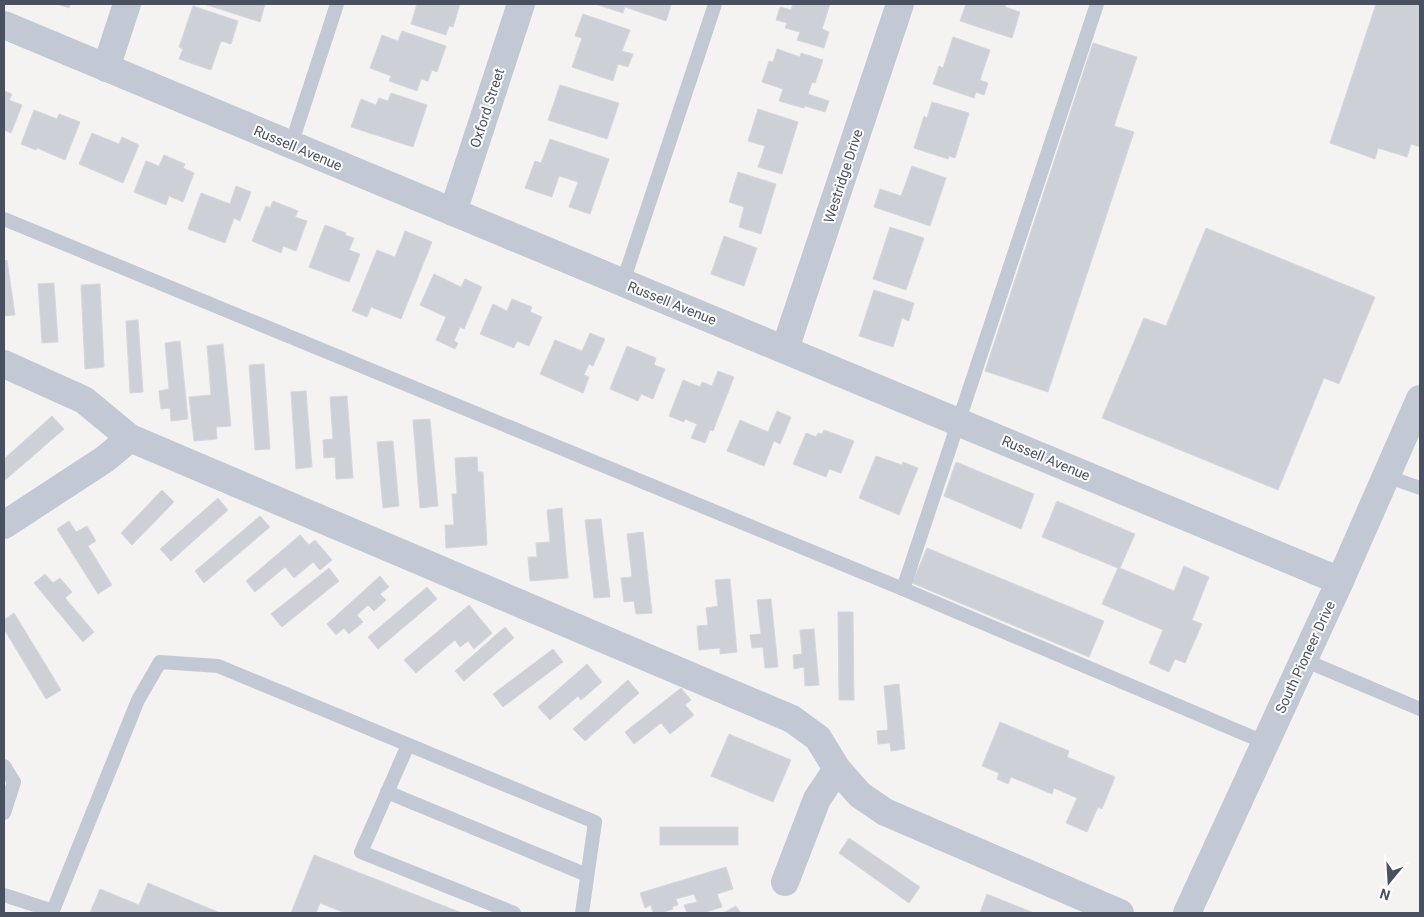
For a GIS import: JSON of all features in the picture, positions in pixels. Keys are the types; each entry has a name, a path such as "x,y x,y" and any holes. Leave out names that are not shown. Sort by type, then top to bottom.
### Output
{"street":[{"path":"106,68 127,4"},
{"name":"Oxford Street","path":"453,212 521,4"},
{"name":"Westridge Drive","path":"786,349 900,4"},
{"name":"Russell Avenue","path":"4,25 1340,581"},
{"path":"4,364 84,400 130,438 792,719 818,738 837,769 860,795 885,812 1120,913"},
{"name":"South Pioneer Drive","path":"1187,913 1340,581 1420,399"},
{"path":"4,525 106,459 130,438"},
{"path":"785,882 817,800 837,769"}],"lane":[{"path":"291,145 337,4"},
{"path":"623,282 715,4"},
{"path":"903,589 1097,4"},
{"path":"4,219 903,589 1266,743"},
{"path":"1386,476 1420,488"},
{"path":"1304,660 1420,709"},
{"path":"4,894 52,912 138,700 160,662 218,666 595,822 582,913"},
{"path":"408,745 361,852 514,913"},
{"path":"4,766 14,782 4,813"},
{"path":"387,792 587,875"}],"building":[{"path":"57,4 70,4 69,8"},
{"path":"204,4 265,4 260,22"},
{"path":"417,4 460,4 453,27 449,26 446,35 411,24"},
{"path":"595,4 671,5 666,21 625,7 623,13"},
{"path":"793,4 830,4 822,29 829,32 824,48 797,40 800,32 785,28 787,23 776,20 780,7 791,10"},
{"path":"966,4 1006,4 1005,7 1020,12 1012,38 960,21"},
{"path":"1376,4 1420,4 1420,147 1411,144 1407,157 1378,148 1375,159 1330,143"},
{"path":"193,6 238,21 231,44 221,41 211,70 179,59 183,49 179,47"},
{"path":"583,14 630,30 622,51 633,54 628,67 618,64 613,81 572,67 582,38 575,36"},
{"path":"402,31 446,46 437,72 432,70 428,81 421,79 417,91 389,81 391,76 370,68 382,35 398,41"},
{"path":"953,37 990,50 980,80 988,83 984,95 976,92 974,98 933,84 939,66 943,68"},
{"path":"1093,43 1137,57 1114,126 1134,132 1048,392 985,371"},
{"path":"777,49 800,57 801,53 823,60 815,83 812,82 808,94 829,101 825,112 779,101 783,89 762,82 769,61 773,62"},
{"path":"560,85 619,103 607,139 548,120"},
{"path":"4,91 12,94 9,100 22,105 11,133 4,130"},
{"path":"391,93 427,105 413,147 351,127 361,99 376,105 379,98 388,101"},
{"path":"932,102 969,113 955,158 949,156 948,159 914,148 924,116 927,118"},
{"path":"758,109 798,122 782,174 758,167 765,146 748,141"},
{"path":"34,110 57,119 59,114 80,122 65,160 37,148 36,150 21,144"},
{"path":"92,133 119,144 122,137 139,145 123,183 79,164"},
{"path":"550,139 609,159 590,214 569,207 578,182 559,176 552,197 525,188 535,161 541,163"},
{"path":"164,155 185,164 183,168 194,173 183,202 169,196 166,205 134,192 146,161 159,166"},
{"path":"912,166 946,178 930,226 874,207 880,189 901,196"},
{"path":"738,172 776,184 761,234 739,227 744,207 729,202"},
{"path":"236,186 251,192 240,221 234,218 225,243 188,229 201,193 230,204"},
{"path":"273,201 298,211 295,217 307,221 296,251 283,246 281,253 252,241 266,206 270,208"},
{"path":"325,225 354,238 349,250 360,254 349,282 309,267"},
{"path":"890,227 924,238 906,290 873,279"},
{"path":"1206,228 1375,297 1339,384 1324,378 1278,490 1102,418 1144,318 1166,326"},
{"path":"405,231 432,242 401,319 371,307 367,317 352,311 377,250 395,257"},
{"path":"724,236 757,248 744,286 711,274"},
{"path":"7,260 15,315 4,316 4,261"},
{"path":"434,274 461,287 465,279 482,287 464,329 460,327 454,341 458,343 455,349 436,340 446,317 420,305"},
{"path":"54,283 58,342 42,343 38,284"},
{"path":"100,284 104,367 85,369 81,285"},
{"path":"874,290 914,303 909,321 902,318 893,347 859,336"},
{"path":"512,299 532,307 530,312 542,317 529,346 517,341 514,348 480,334 493,304 507,311"},
{"path":"138,320 143,392 130,393 126,321"},
{"path":"590,333 605,339 593,366 589,364 584,375 589,377 583,393 540,374 555,340 582,351"},
{"path":"180,341 188,419 171,421 170,408 161,409 159,391 169,389 165,343"},
{"path":"223,344 231,426 216,427 217,439 194,441 189,397 211,395 207,346"},
{"path":"627,346 656,358 654,365 665,369 653,399 641,394 638,401 610,389"},
{"path":"264,364 270,449 255,450 249,365"},
{"path":"718,371 734,377 713,431 710,430 705,443 691,438 697,424 685,419 684,422 669,416 683,380 700,387 702,382 712,386"},
{"path":"306,391 312,467 296,469 291,392"},
{"path":"347,396 353,478 336,479 335,457 324,458 323,440 333,439 330,397"},
{"path":"777,411 791,417 780,444 774,441 764,466 727,451 740,420 768,432"},
{"path":"52,416 64,429 4,481 4,459"},
{"path":"430,419 438,506 420,508 413,420"},
{"path":"824,430 854,441 841,473 829,469 826,477 793,464 806,433 816,437 818,433 822,434"},
{"path":"393,441 399,506 383,508 377,442"},
{"path":"876,456 902,465 903,462 918,468 899,515 859,498"},
{"path":"477,457 478,472 483,472 487,545 446,548 445,525 454,525 452,494 457,494 455,458"},
{"path":"956,462 1034,494 1021,529 944,496"},
{"path":"162,490 174,502 132,545 121,533"},
{"path":"218,498 228,510 171,561 160,549"},
{"path":"1057,501 1135,534 1120,568 1174,591 1184,566 1209,577 1192,620 1202,624 1185,663 1175,659 1169,672 1149,663 1163,630 1102,604 1118,568 1042,537"},
{"path":"562,508 568,578 530,581 528,557 537,557 536,543 550,542 547,510"},
{"path":"260,516 270,527 204,583 195,571"},
{"path":"601,519 610,597 594,598 585,520"},
{"path":"69,521 76,532 87,526 96,541 88,546 112,585 98,594 57,529"},
{"path":"643,532 652,613 636,614 634,601 624,602 621,578 632,577 627,534"},
{"path":"300,535 309,545 315,540 332,560 320,570 313,562 294,578 285,567 255,592 246,581"},
{"path":"927,548 1104,621 1089,657 912,583"},
{"path":"329,568 339,581 282,627 271,614"},
{"path":"45,574 53,583 60,578 72,592 65,598 94,632 83,642 34,583"},
{"path":"380,576 389,587 380,594 386,600 374,611 368,605 357,615 363,622 349,634 344,628 336,635 327,624"},
{"path":"730,579 737,652 720,654 720,648 699,650 697,626 708,625 706,608 718,606 715,580"},
{"path":"427,587 437,599 378,649 368,637"},
{"path":"771,599 778,667 765,668 763,647 752,648 750,635 761,634 757,600"},
{"path":"469,605 492,633 474,649 468,641 460,647 455,640 416,673 404,660"},
{"path":"838,612 853,612 854,700 839,700"},
{"path":"14,613 61,690 46,699 4,629 4,620"},
{"path":"505,627 514,638 464,681 455,671"},
{"path":"814,629 819,685 805,686 804,667 794,669 793,655 802,654 800,630"},
{"path":"553,649 563,662 503,707 493,694"},
{"path":"587,664 602,682 581,700 578,696 550,720 538,707"},
{"path":"628,680 639,693 585,741 573,729"},
{"path":"899,684 905,749 891,751 890,743 878,744 877,731 888,730 884,686"},
{"path":"681,688 691,700 685,705 694,715 670,734 661,723 634,744 625,732"},
{"path":"1000,722 1069,751 1067,757 1115,777 1102,809 1098,807 1087,832 1066,823 1077,798 1054,788 1052,794 1011,777 1008,784 997,779 999,773 982,766"},
{"path":"729,734 791,760 773,802 711,776"},
{"path":"660,827 738,827 738,845 660,845"},
{"path":"849,838 920,887 909,903 839,853"},
{"path":"314,855 462,913 345,913 320,903 316,913 291,913"},
{"path":"726,867 733,889 717,894 722,907 703,913 687,913 684,905 697,902 694,894 676,899 678,905 661,913 653,913 651,905 645,908 640,893"},
{"path":"148,883 220,913 90,913 100,889 139,905"},
{"path":"987,894 1034,913 980,913"},
{"path":"736,906 741,913 723,913"}]}
